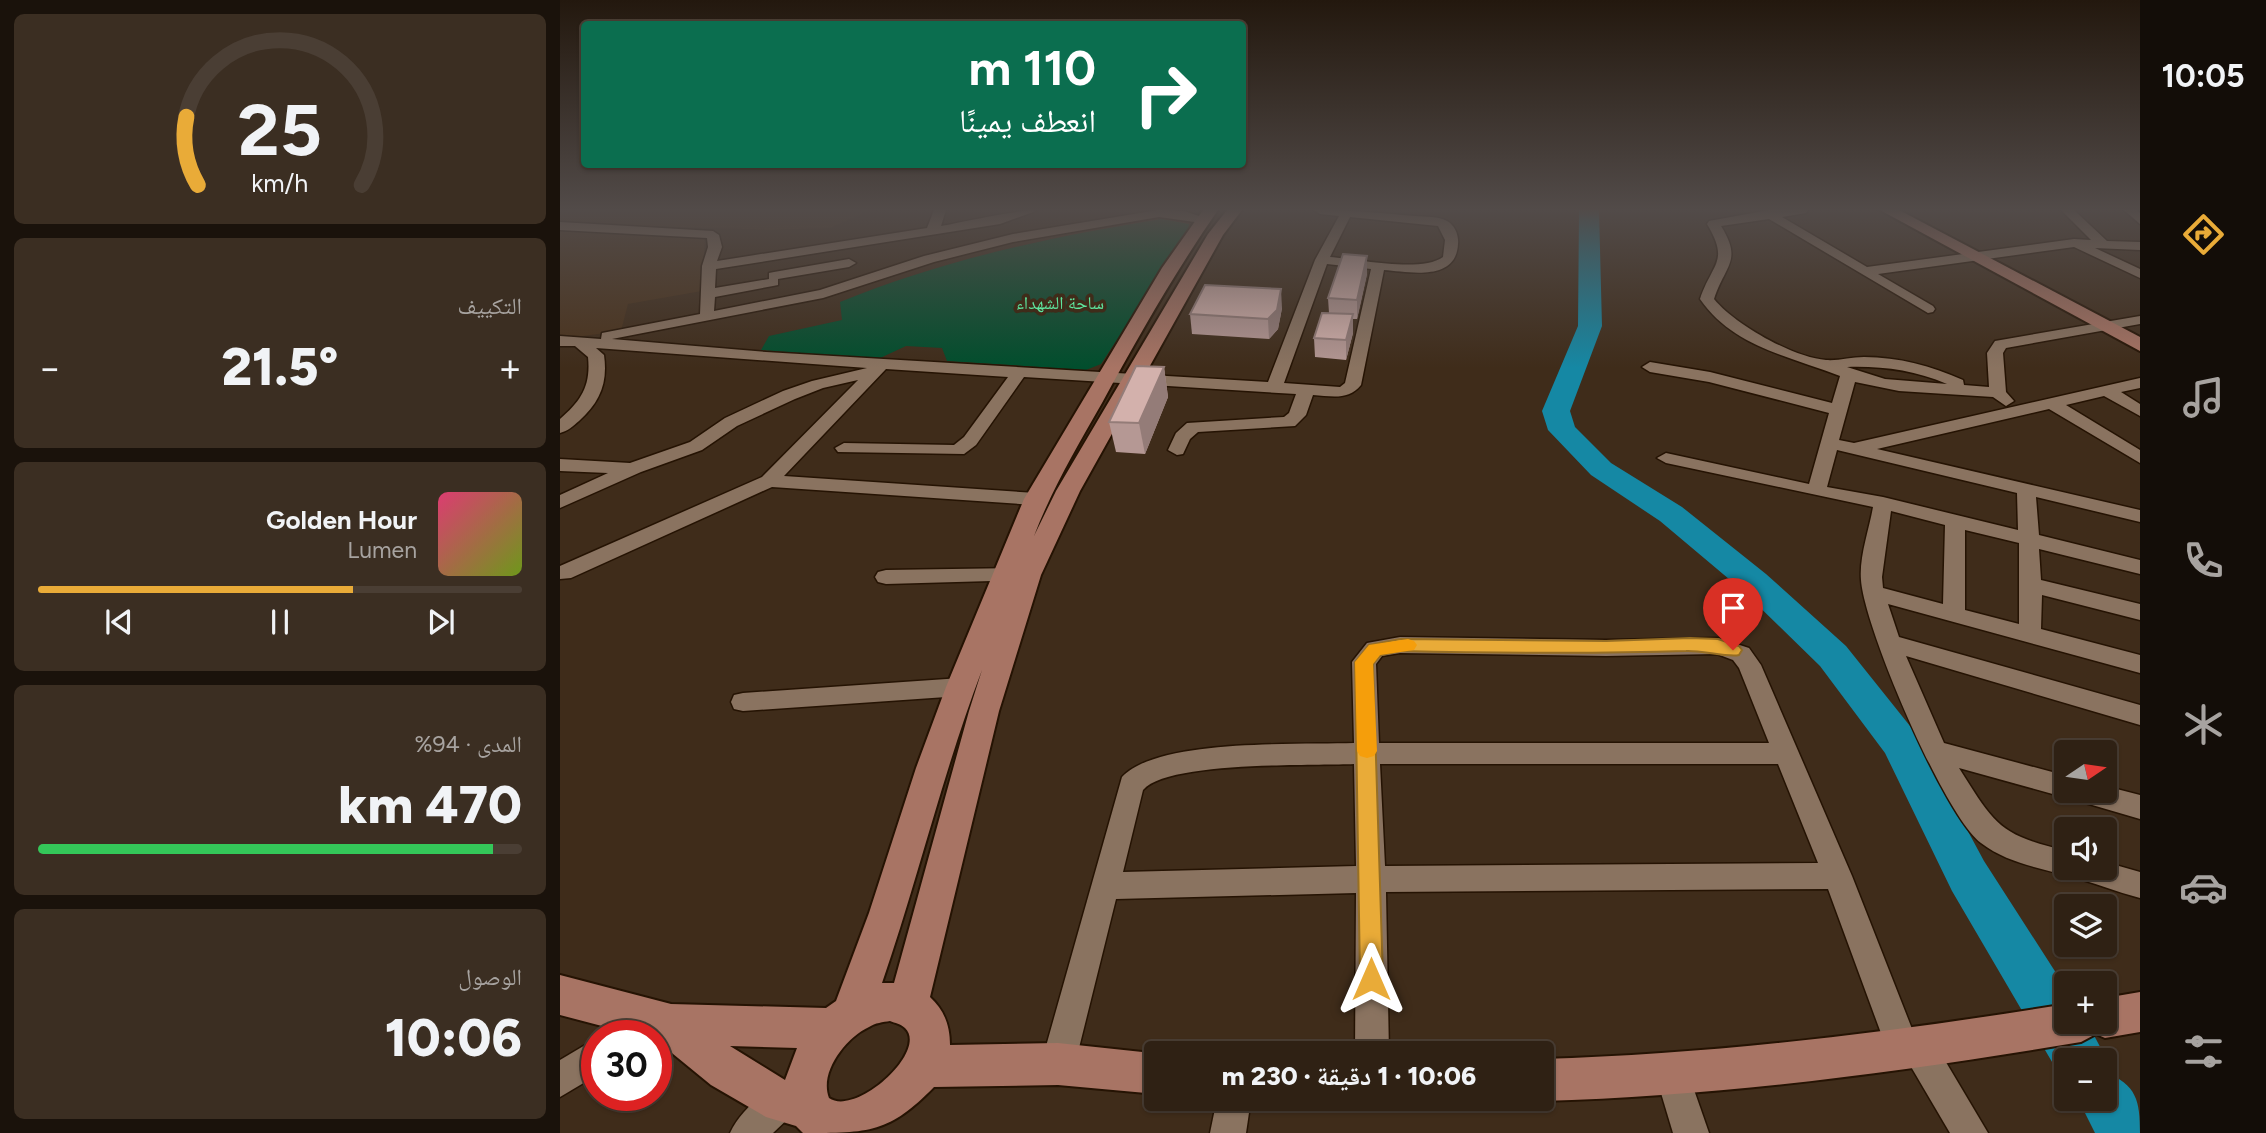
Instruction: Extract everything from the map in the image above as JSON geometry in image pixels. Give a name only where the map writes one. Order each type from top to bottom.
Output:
[{"type":"main road","points":[[810,1116],[805,1087],[808,1067],[818,1047],[841,1021],[888,913],[932,768],[961,687],[1016,575],[1068,491],[1120,377],[1181,263]]},
{"type":"main road","points":[[1146,331],[1195,263]]},
{"type":"main road","points":[[1987,263],[2140,345]]},
{"type":"main road","points":[[908,1004],[1036,499],[1120,377]]},
{"type":"main road","points":[[560,995],[631,1020]]},
{"type":"main road","points":[[672,1025],[841,1021],[871,1005],[890,1001],[908,1004],[921,1013],[929,1027],[932,1046],[927,1066],[916,1087],[886,1123],[835,1127],[810,1116],[672,1040]]},
{"type":"main road","points":[[2117,1016],[2140,1012]]},
{"type":"main road","points":[[1554,1080],[1672,1073],[1920,1049],[2054,1027]]},
{"type":"main road","points":[[927,1066],[1058,1064],[1144,1072]]},
{"type":"street","points":[[707,315],[710,263]]},
{"type":"street","points":[[709,266],[729,263]]},
{"type":"street","points":[[774,263],[777,303]]},
{"type":"street","points":[[707,294],[849,263],[853,283]]},
{"type":"street","points":[[580,343],[707,315],[823,294],[917,263]]},
{"type":"street","points":[[1275,386],[1305,324],[1321,263]]},
{"type":"street","points":[[1349,263],[1438,267],[1444,263]]},
{"type":"street","points":[[1723,263],[1707,299],[1729,321],[1775,349],[1886,385],[1998,393],[2019,410]]},
{"type":"street","points":[[1853,263],[1928,309]]},
{"type":"street","points":[[1867,271],[1925,263]]},
{"type":"street","points":[[2116,263],[2140,274]]},
{"type":"street","points":[[560,341],[644,345],[878,367],[1120,377],[1275,386],[1338,393],[1350,389],[1353,385],[1359,327],[1378,266]]},
{"type":"street","points":[[1998,393],[1995,353],[2000,344],[2140,320]]},
{"type":"street","points":[[644,345],[651,327]]},
{"type":"street","points":[[560,428],[589,403],[597,385],[599,370],[596,355],[580,343]]},
{"type":"street","points":[[1822,364],[1866,360],[1891,362],[1946,378],[1971,389]]},
{"type":"street","points":[[560,502],[634,468],[696,446],[731,422],[789,395],[878,367]]},
{"type":"street","points":[[564,573],[769,481],[878,367]]},
{"type":"street","points":[[1650,367],[1710,377],[1839,410]]},
{"type":"street","points":[[844,448],[958,450],[970,441],[1020,372]]},
{"type":"street","points":[[1816,491],[1849,374]]},
{"type":"street","points":[[1851,449],[2140,383]]},
{"type":"street","points":[[1177,450],[1182,436],[1193,427],[1289,422],[1297,415],[1306,390]]},
{"type":"street","points":[[2107,391],[2140,411]]},
{"type":"street","points":[[2050,402],[2140,458]]},
{"type":"street","points":[[1830,443],[2138,514]]},
{"type":"street","points":[[1666,458],[1882,503],[2140,567]]},
{"type":"street","points":[[560,465],[634,468]]},
{"type":"street","points":[[769,481],[1036,499]]},
{"type":"street","points":[[2026,489],[2031,585],[2030,633]]},
{"type":"street","points":[[1882,503],[1871,577],[1873,593],[1889,643],[1935,751],[1980,826],[2014,849],[2054,860]]},
{"type":"street","points":[[1954,613],[1955,521]]},
{"type":"street","points":[[886,577],[1016,575]]},
{"type":"street","points":[[2031,585],[2140,612]]},
{"type":"street","points":[[1873,593],[2140,664]]},
{"type":"street","points":[[1889,643],[2140,715]]},
{"type":"street","points":[[1372,1041],[1371,879],[1364,662],[1375,649],[1401,645],[1606,648],[1690,644],[1718,646],[1741,654],[1749,665],[1838,876],[1920,1049],[1970,1133]]},
{"type":"street","points":[[743,702],[961,687]]},
{"type":"street","points":[[1935,751],[2054,783]]},
{"type":"street","points":[[1058,1064],[1131,785],[1146,772],[1172,763],[1195,760],[1367,752],[1787,754]]},
{"type":"street","points":[[2118,801],[2140,807]]},
{"type":"street","points":[[1106,886],[1371,879],[1838,876]]},
{"type":"street","points":[[2117,878],[2140,885]]},
{"type":"street","points":[[560,1080],[581,1066]]},
{"type":"street","points":[[1672,1073],[1691,1133]]},
{"type":"street","points":[[1228,1133],[1232,1111]]},
{"type":"street","points":[[748,1133],[810,1116]]},
{"type":"shaded area","points":[[560,263],[704,263],[702,291],[628,304],[621,331],[560,339]]},
{"type":"green space","name":"ساحة الشهداء","points":[[956,263],[1168,263],[1101,364],[1086,370],[947,361],[942,348],[906,346],[878,359],[761,350],[769,336],[842,320],[840,302],[919,273]]},
{"type":"building","points":[[1340,263],[1365,263],[1357,300],[1328,298]]},
{"type":"building","points":[[1205,285],[1281,289],[1277,310],[1268,319],[1190,314]]},
{"type":"building","points":[[1322,313],[1353,314],[1346,340],[1314,338]]},
{"type":"building","points":[[1136,366],[1164,367],[1139,423],[1109,422]]},
{"type":"waterway","points":[[1589,263],[1590,326],[1556,411],[1562,430],[1601,469],[1671,514],[1754,582],[1833,656],[1900,743],[1968,876],[2074,1048]]},
{"type":"waterway","points":[[2112,1111],[2126,1133]]},
{"type":"slow traffic","points":[[1367,751],[1364,662],[1375,649],[1408,645]]},
{"type":"route","points":[[1371,979],[1371,879],[1364,662],[1375,649],[1401,645],[1606,648],[1690,644],[1733,650]]}]
